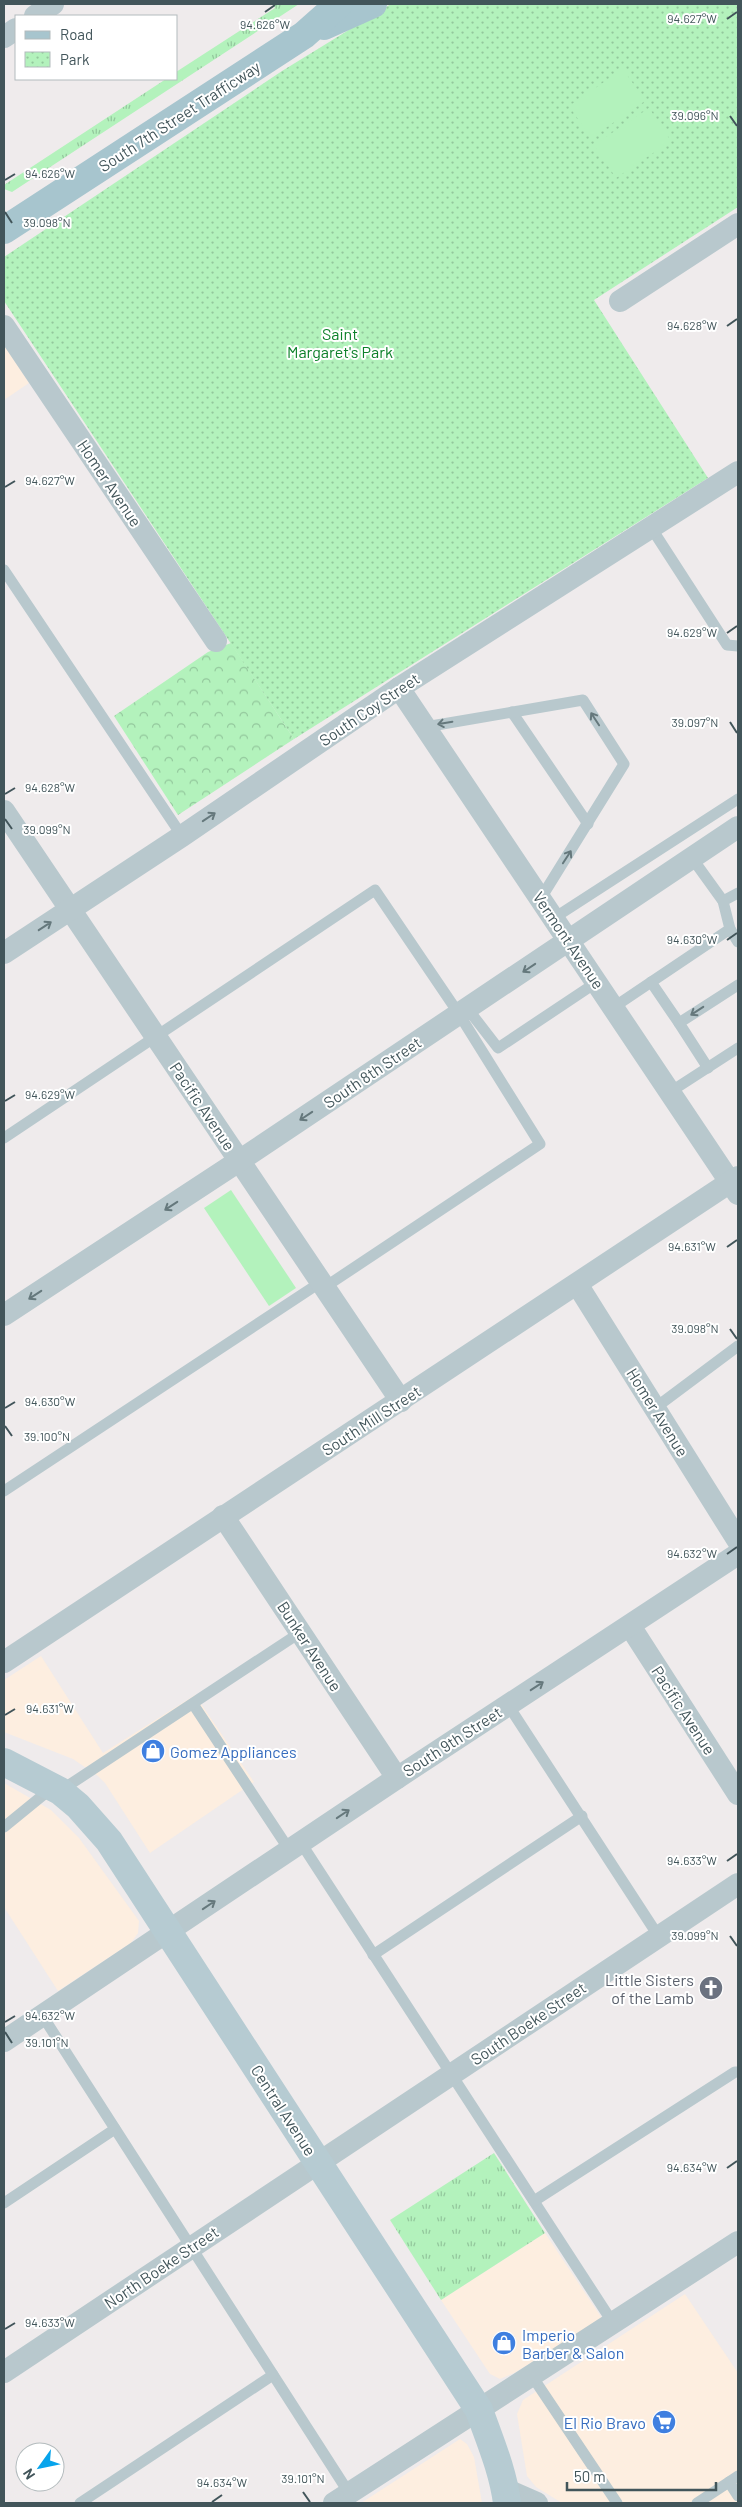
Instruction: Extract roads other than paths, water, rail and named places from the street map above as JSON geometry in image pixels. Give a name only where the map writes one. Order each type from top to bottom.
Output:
[{"type":"main road","name":"South 7th Street Trafficway","points":[[4,230],[304,35],[340,4]]},
{"type":"main road","name":"South 7th Street Trafficway","points":[[304,35],[373,4]]},
{"type":"main road","name":"Central Avenue","points":[[4,1762],[57,1788],[78,1806],[109,1841],[479,2410],[494,2452],[506,2496]]},
{"type":"street","points":[[36,15],[53,4]]},
{"type":"street","points":[[4,37],[15,30]]},
{"type":"street","points":[[620,301],[738,224]]},
{"type":"street","name":"Homer Avenue","points":[[4,326],[216,641]]},
{"type":"street","name":"South Coy Street","points":[[4,953],[182,836],[399,688],[652,529],[738,472]]},
{"type":"street","name":"Vermont Avenue","points":[[399,688],[670,1092],[736,1185]]},
{"type":"street","name":"Pacific Avenue","points":[[4,811],[401,1401]]},
{"type":"street","name":"South 8th Street","points":[[4,1315],[240,1161],[738,827]]},
{"type":"street","name":"South Mill Street","points":[[4,1662],[577,1284],[736,1185]]},
{"type":"street","name":"Homer Avenue","points":[[577,1284],[738,1541]]},
{"type":"street","name":"Bunker Avenue","points":[[224,1516],[397,1778]]},
{"type":"street","name":"South 9th Street","points":[[4,2041],[397,1778],[738,1554]]},
{"type":"street","name":"Pacific Avenue","points":[[630,1626],[738,1794]]},
{"type":"street","name":"South Boeke Street","points":[[318,2162],[738,1884]]},
{"type":"street","name":"North Boeke Street","points":[[4,2372],[318,2162]]},
{"type":"street","points":[[342,2498],[738,2242]]},
{"type":"street","points":[[506,2496],[537,2503]]},
{"type":"lane","points":[[652,529],[727,645],[738,646]]},
{"type":"lane","points":[[4,570],[182,836]]},
{"type":"lane","points":[[425,727],[583,700],[624,764],[541,898]]},
{"type":"lane","points":[[512,712],[588,824]]},
{"type":"lane","points":[[554,918],[738,799]]},
{"type":"lane","points":[[692,858],[724,901],[730,929],[738,942]]},
{"type":"lane","points":[[4,1138],[375,890],[463,1011],[540,1144],[4,1491]]},
{"type":"lane","points":[[724,901],[738,893]]},
{"type":"lane","points":[[614,1007],[730,929]]},
{"type":"lane","points":[[463,1011],[498,1048],[597,982]]},
{"type":"lane","points":[[651,982],[708,1068]]},
{"type":"lane","points":[[679,1023],[738,985]]},
{"type":"lane","points":[[670,1092],[738,1048]]},
{"type":"lane","points":[[655,1408],[738,1346]]},
{"type":"lane","points":[[4,1827],[57,1788],[193,1704],[301,1632]]},
{"type":"lane","points":[[193,1704],[373,1955],[613,2323]]},
{"type":"lane","points":[[508,1705],[659,1937]]},
{"type":"lane","points":[[373,1955],[582,1816]]},
{"type":"lane","points":[[42,2015],[273,2375],[342,2498]]},
{"type":"lane","points":[[534,2201],[735,2072],[738,2072]]},
{"type":"lane","points":[[4,2203],[115,2129]]},
{"type":"lane","points":[[80,2503],[273,2375]]},
{"type":"lane","points":[[532,2376],[617,2503]]},
{"type":"lane","points":[[697,2503],[734,2479],[738,2496]]},
{"type":"place","name":"Gomez Appliances","points":[[153,1751]]},
{"type":"place","name":"Little Sisters of the Lamb","points":[[711,1988]]},
{"type":"place","name":"Imperio Barber & Salon","points":[[504,2343]]},
{"type":"place","name":"El Rio Bravo","points":[[664,2422]]},
{"type":"park label","name":"Saint Margaret's Park","points":[[340,342]]}]
